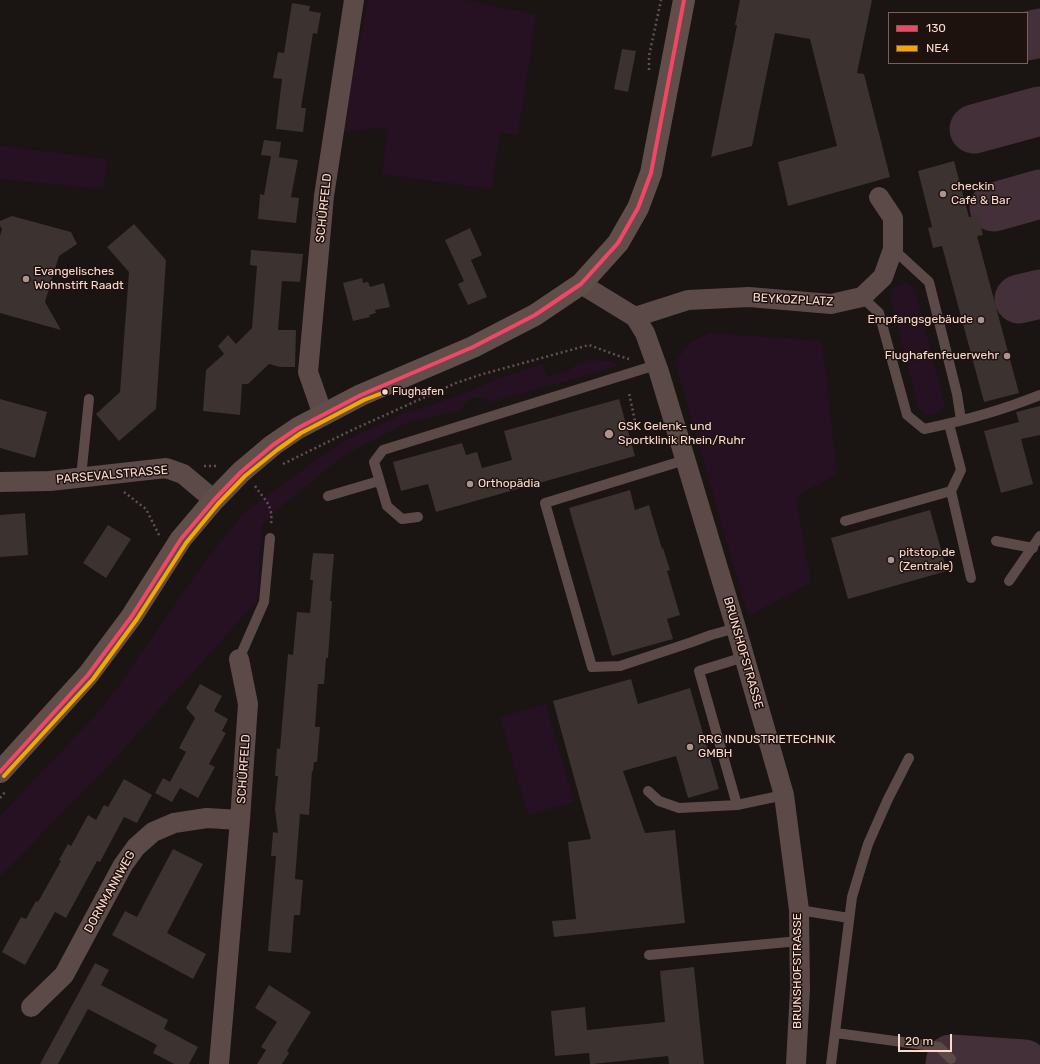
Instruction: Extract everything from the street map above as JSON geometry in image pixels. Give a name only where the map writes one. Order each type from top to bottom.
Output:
[{"type":"main road","points":[[0,772],[88,675],[132,616],[181,539],[214,500],[241,472],[273,445],[298,428],[361,395],[473,347],[535,315],[581,284],[618,244],[638,208],[651,173],[684,0]]},
{"type":"street","name":"SCHÜRFELD","points":[[323,416],[308,372],[324,196],[354,0]]},
{"type":"street","points":[[862,297],[883,277],[894,249],[893,218],[879,197]]},
{"type":"street","name":"BRUNSHOFSTRASSE","points":[[581,284],[635,317],[645,333],[736,628],[784,795],[799,910],[800,989],[796,1064]]},
{"type":"street","name":"BEYKOZPLATZ","points":[[635,317],[688,300],[749,297],[831,304],[862,297]]},
{"type":"street","name":"PARSEVALSTRASSE","points":[[0,482],[50,481],[166,468],[176,470],[191,480],[214,500]]},
{"type":"street","name":"SCHÜRFELD","points":[[219,1064],[240,820],[248,704],[239,659]]},
{"type":"street","name":"DORNMANNWEG","points":[[31,1007],[64,975],[123,865],[136,847],[153,832],[174,823],[207,818],[240,820]]},
{"type":"lane","points":[[894,249],[929,282],[957,394],[961,420]]},
{"type":"lane","points":[[862,297],[879,314],[907,415],[924,429],[948,424],[1022,402],[1040,395]]},
{"type":"lane","points":[[418,517],[402,520],[387,506],[374,462],[383,450],[656,365]]},
{"type":"lane","points":[[81,478],[89,399]]},
{"type":"lane","points":[[948,424],[961,470],[951,491],[971,578]]},
{"type":"lane","points":[[685,460],[545,504],[592,667],[620,666],[736,628]]},
{"type":"lane","points":[[328,496],[379,481]]},
{"type":"lane","points":[[845,520],[951,491]]},
{"type":"lane","points":[[1009,581],[1040,536]]},
{"type":"lane","name":"SCHÜRFELD","points":[[239,659],[264,602],[270,538]]},
{"type":"lane","points":[[996,541],[1033,548]]},
{"type":"lane","points":[[737,806],[699,671],[744,657]]},
{"type":"lane","points":[[831,1064],[852,897],[868,844],[888,799],[909,758]]},
{"type":"lane","points":[[648,791],[659,801],[679,808],[737,806],[784,795]]},
{"type":"lane","points":[[799,910],[849,918]]},
{"type":"lane","points":[[649,955],[799,941]]},
{"type":"lane","points":[[836,1033],[939,1047],[951,1059]]},
{"type":"path","points":[[278,468],[313,449],[456,383],[483,374],[589,345],[619,356],[656,365]]},
{"type":"path","points":[[627,428],[636,426],[629,393]]},
{"type":"path","points":[[392,407],[394,411]]},
{"type":"path","points":[[191,480],[204,466],[222,466]]},
{"type":"path","points":[[104,475],[146,509],[160,537],[164,532]]},
{"type":"path","points":[[260,481],[254,486],[270,506],[272,513],[270,538]]},
{"type":"shaded area","points":[[368,0],[466,0],[536,15],[518,135],[500,132],[492,189],[382,174],[388,127],[341,132]]},
{"type":"shaded area","points":[[0,146],[107,159],[103,189],[0,179]]},
{"type":"shaded area","points":[[907,282],[915,289],[945,405],[938,413],[928,416],[919,410],[890,297],[893,288]]},
{"type":"shaded area","points":[[710,333],[822,341],[837,474],[796,497],[811,583],[748,616],[675,362],[689,343]]},
{"type":"shaded area","points":[[588,360],[610,361],[620,366],[491,402],[483,397],[477,397],[469,400],[459,411],[409,422],[345,455],[277,510],[262,525],[257,601],[112,762],[0,877],[0,816],[105,705],[205,561],[243,514],[285,482],[344,441],[402,414],[449,399],[495,380],[543,364],[547,377],[567,371],[577,364]]},
{"type":"shaded area","points":[[546,704],[574,802],[528,815],[500,717]]},
{"type":"building","points":[[740,0],[872,0],[857,73],[864,74],[890,177],[788,206],[778,162],[837,146],[810,39],[775,33],[752,146],[711,157],[737,25],[735,25]]},
{"type":"building","points":[[292,3],[310,6],[309,11],[321,13],[317,34],[313,33],[301,108],[306,108],[303,132],[276,129],[282,79],[273,78],[278,52],[284,53]]},
{"type":"building","points":[[622,49],[636,51],[628,92],[614,89]]},
{"type":"building","points":[[264,140],[281,142],[279,157],[261,155]]},
{"type":"building","points":[[271,156],[298,160],[291,197],[299,198],[296,223],[258,219],[260,194],[264,195]]},
{"type":"building","name":"Empfangsgebäude","points":[[954,161],[969,217],[978,215],[983,235],[977,236],[1019,393],[984,402],[942,246],[933,248],[928,228],[932,227],[918,171]]},
{"type":"building","name":"Evangelisches Wohnstift Raadt","points":[[12,216],[71,232],[77,244],[59,256],[45,302],[61,330],[0,313],[0,236],[2,229],[0,226],[0,221]]},
{"type":"building","points":[[134,224],[166,260],[156,409],[119,441],[96,414],[120,392],[129,272],[107,247]]},
{"type":"building","points":[[470,228],[482,255],[471,260],[487,297],[468,305],[458,284],[464,281],[445,240]]},
{"type":"building","points":[[251,250],[303,254],[300,282],[282,281],[278,330],[296,330],[295,367],[280,367],[269,364],[248,384],[242,384],[240,415],[203,411],[206,370],[224,354],[218,346],[228,335],[236,344],[252,328],[257,266],[250,265]]},
{"type":"building","points":[[362,278],[363,283],[368,282],[370,287],[384,283],[390,307],[375,310],[376,313],[369,315],[370,317],[353,321],[343,283]]},
{"type":"building","points":[[0,399],[47,412],[35,458],[0,448]]},
{"type":"building","points":[[619,399],[635,456],[436,512],[428,484],[401,491],[393,462],[462,443],[466,455],[477,452],[482,468],[512,460],[504,431]]},
{"type":"building","points":[[1040,406],[1040,435],[1021,439],[1033,484],[1001,493],[984,431],[1019,422],[1016,412]]},
{"type":"building","points":[[630,490],[635,510],[649,505],[670,570],[667,571],[680,615],[667,619],[673,639],[612,656],[569,508]]},
{"type":"building","name":"pitstop.de (Zentrale)","points":[[930,510],[947,571],[848,599],[831,538]]},
{"type":"building","points":[[25,513],[28,555],[0,557],[0,515]]},
{"type":"building","points":[[108,525],[131,539],[106,578],[83,563]]},
{"type":"building","points":[[313,553],[334,554],[330,601],[332,601],[328,658],[326,658],[324,684],[318,684],[315,727],[320,727],[317,762],[314,762],[312,771],[309,815],[300,814],[295,879],[303,880],[300,915],[294,915],[291,953],[268,951],[276,856],[271,856],[273,832],[278,833],[275,809],[278,776],[275,776],[277,748],[280,749],[288,654],[293,655],[297,612],[310,613],[313,580],[310,580]]},
{"type":"building","points":[[631,679],[638,704],[690,688],[719,789],[688,798],[676,756],[623,771],[645,833],[675,830],[685,923],[554,937],[552,921],[576,919],[568,842],[591,839],[553,701]]},
{"type":"building","points":[[200,684],[222,696],[214,711],[228,719],[222,731],[226,733],[209,764],[215,767],[198,798],[180,788],[172,802],[155,793],[163,778],[170,782],[186,752],[179,748],[195,718],[186,708]]},
{"type":"building","points":[[124,779],[152,795],[137,823],[124,817],[100,862],[97,861],[66,918],[55,912],[25,965],[2,952],[21,917],[26,919],[36,901],[38,902],[61,861],[59,860],[68,844],[71,846],[88,815],[96,820],[104,805],[108,807]]},
{"type":"building","points":[[173,849],[203,864],[167,933],[206,954],[193,979],[112,935],[125,911],[137,917]]},
{"type":"building","points":[[95,963],[109,970],[101,985],[168,1020],[164,1029],[198,1047],[189,1064],[174,1064],[153,1053],[157,1045],[88,1009],[58,1064],[40,1064]]},
{"type":"building","points":[[694,967],[704,1064],[669,1064],[668,1056],[590,1064],[589,1053],[555,1056],[551,1011],[585,1007],[587,1030],[665,1022],[660,971]]},
{"type":"building","points":[[269,985],[311,1012],[287,1051],[289,1053],[282,1064],[257,1064],[266,1050],[261,1047],[277,1022],[255,1008]]},
{"type":"taxiway","points":[[1028,36],[1040,33]]},
{"type":"taxiway","points":[[974,129],[1040,111]]},
{"type":"taxiway","points":[[994,207],[1040,194]]},
{"type":"taxiway","points":[[1019,299],[1040,294]]},
{"type":"taxiway","points":[[950,1064],[951,1059],[1024,1064]]},
{"type":"transit line","name":"130","points":[[0,772],[88,675],[132,616],[181,539],[214,500],[241,472],[273,445],[298,428],[361,395],[473,347],[535,315],[581,284],[618,243],[638,208],[651,173],[684,0]]},
{"type":"transit line","name":"NE4","points":[[4,776],[93,679],[137,619],[186,543],[218,504],[245,476],[301,433],[364,400],[385,392]]},
{"type":"place","name":"checkin Café & Bar","points":[[943,194]]},
{"type":"place","name":"Evangelisches Wohnstift Raadt","points":[[26,279]]},
{"type":"place","name":"Empfangsgebäude","points":[[981,320]]},
{"type":"place","name":"Flughafenfeuerwehr","points":[[1007,356]]},
{"type":"place","name":"Flughafen","points":[[385,392]]},
{"type":"place","name":"GSK Gelenk- und Sportklinik Rhein/Ruhr","points":[[609,434]]},
{"type":"place","name":"Orthopädia","points":[[470,484]]},
{"type":"place","name":"pitstop.de (Zentrale)","points":[[891,560]]},
{"type":"place","name":"RRG INDUSTRIETECHNIK GMBH","points":[[690,747]]}]
